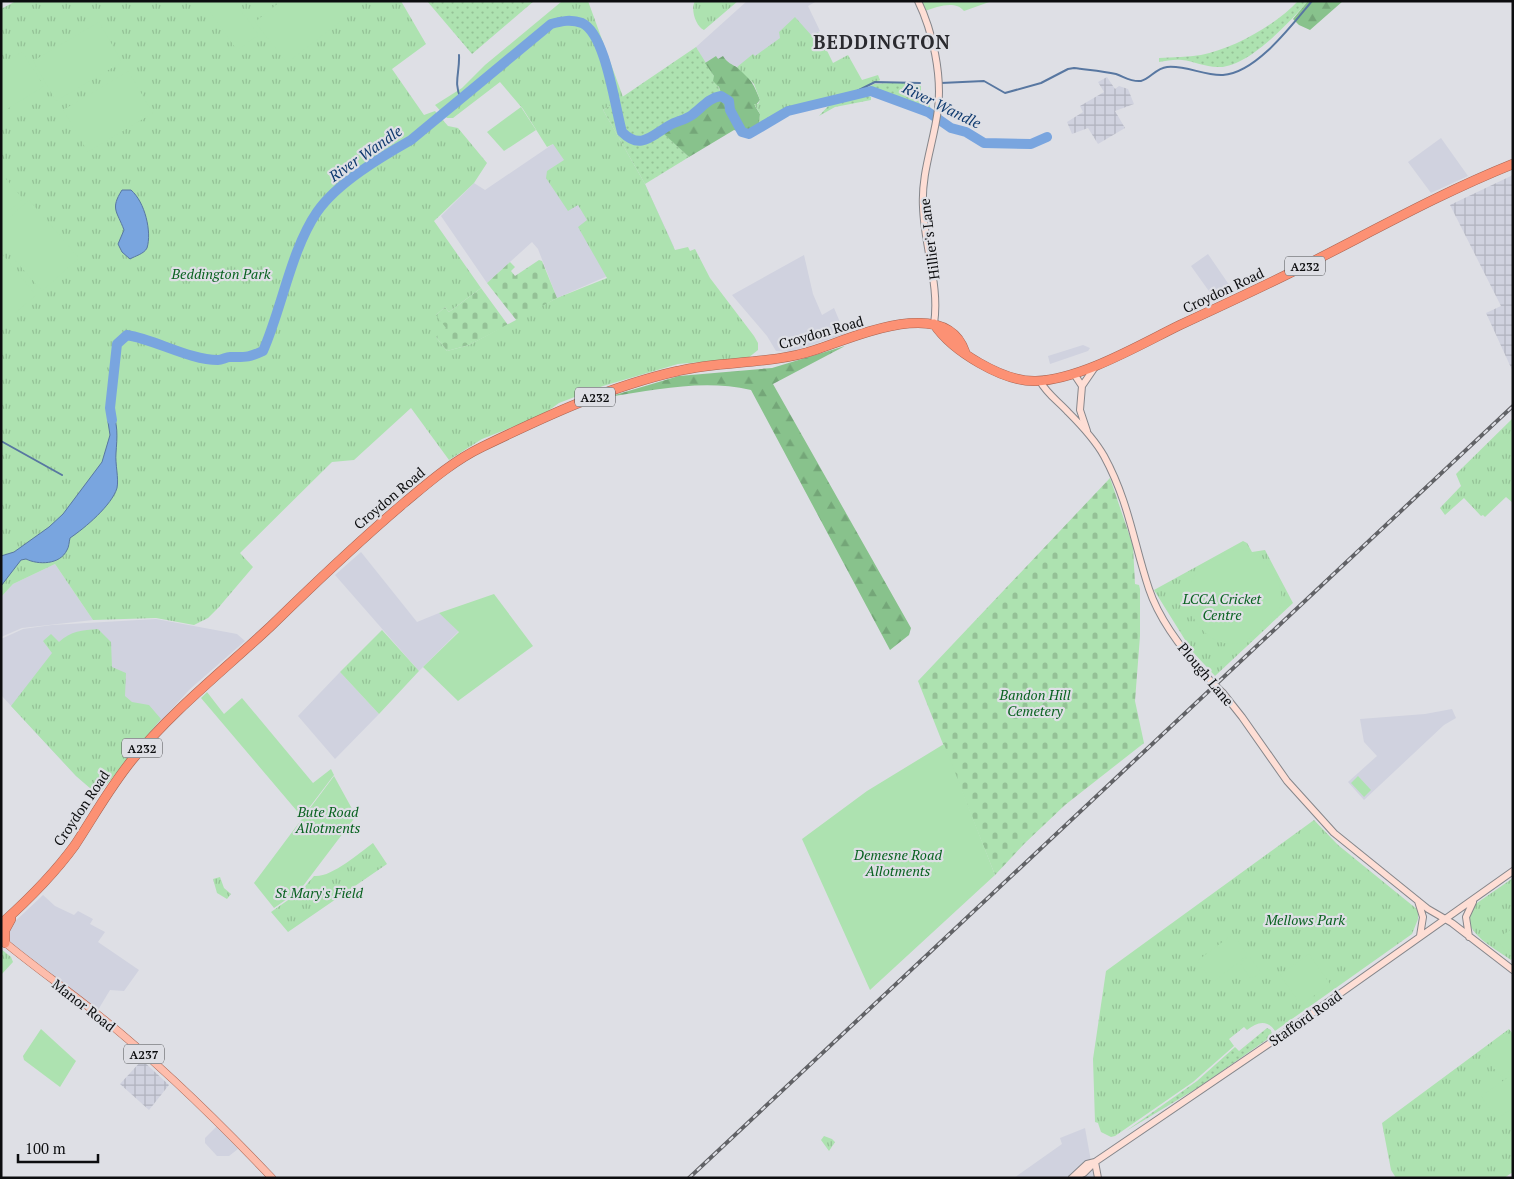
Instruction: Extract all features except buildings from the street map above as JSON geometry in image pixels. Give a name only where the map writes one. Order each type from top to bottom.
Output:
[{"type":"highway","name":"Croydon Road","points":[[1,924],[45,880],[75,845],[109,789],[169,720],[358,542],[430,482],[468,455],[587,400],[679,370],[768,361],[806,353],[882,328],[918,323],[940,324],[955,333],[962,341],[965,352],[981,364],[1008,377],[1040,381],[1074,374],[1282,277],[1431,199],[1513,164]]},
{"type":"highway","points":[[3,941],[5,930],[12,914]]},
{"type":"main road","name":"Hillier's Lane","points":[[918,1],[927,25],[939,89],[938,111],[925,167],[923,205],[926,244],[935,291],[934,324]]},
{"type":"main road","points":[[1089,434],[1080,410],[1082,386],[1097,364]]},
{"type":"main road","points":[[1074,374],[1082,386]]},
{"type":"main road","name":"Plough Lane","points":[[1040,381],[1047,392],[1089,434],[1116,479],[1132,524],[1149,590],[1182,649],[1223,693],[1287,781],[1325,824],[1428,909],[1444,918],[1513,970]]},
{"type":"main road","points":[[1072,417],[1080,410]]},
{"type":"main road","name":"Stafford Road","points":[[1072,1178],[1084,1173],[1095,1162],[1273,1041],[1513,870]]},
{"type":"main road","points":[[1469,938],[1466,926],[1466,913],[1471,903],[1480,894]]},
{"type":"main road","points":[[1418,900],[1423,917],[1420,936]]},
{"type":"main road","name":"Manor Road","points":[[3,941],[126,1038],[216,1118],[272,1178]]},
{"type":"main road","points":[[1095,1162],[1098,1178]]},
{"type":"main road","name":"Stafford Road","points":[[1072,1178],[1087,1164],[1095,1162]]},
{"type":"main road","points":[[1084,1173],[1089,1173],[1094,1178]]},
{"type":"shaded area","points":[[747,1],[817,1],[808,6],[820,31],[748,77],[736,66],[718,59],[716,56],[705,63],[696,47]]},
{"type":"shaded area","points":[[1107,77],[1115,89],[1119,86],[1128,89],[1134,104],[1115,111],[1125,128],[1098,144],[1088,128],[1072,134],[1067,122],[1083,112],[1080,106],[1104,92],[1098,82]]},
{"type":"shaded area","points":[[603,110],[645,184],[674,247],[557,298],[538,249],[532,242],[487,283],[441,216],[474,183],[485,190]]},
{"type":"shaded area","points":[[1441,138],[1468,176],[1431,193],[1408,162]]},
{"type":"shaded area","points":[[1513,175],[1513,372],[1486,313],[1501,306],[1450,205]]},
{"type":"shaded area","points":[[1208,254],[1234,292],[1216,301],[1191,266]]},
{"type":"shaded area","points":[[804,255],[813,294],[822,315],[834,308],[845,334],[790,352],[776,351],[767,336],[732,295]]},
{"type":"shaded area","points":[[1083,345],[1090,348],[1088,351],[1050,364],[1048,356]]},
{"type":"shaded area","points":[[361,552],[417,622],[439,613],[459,631],[419,671],[335,575]]},
{"type":"shaded area","points":[[55,564],[93,620],[22,628],[1,637],[1,597],[13,584]]},
{"type":"shaded area","points":[[156,619],[237,634],[245,641],[190,689],[130,755],[98,795],[76,776],[1,695],[1,639],[23,629],[52,625]]},
{"type":"shaded area","points":[[340,672],[379,714],[335,759],[298,716]]},
{"type":"shaded area","points":[[1452,709],[1456,718],[1444,725],[1364,800],[1348,782],[1377,756],[1364,742],[1360,719],[1425,714]]},
{"type":"shaded area","points":[[43,895],[55,906],[74,915],[78,911],[93,919],[90,924],[105,932],[98,942],[139,970],[124,991],[110,990],[98,1010],[9,941],[8,928]]},
{"type":"shaded area","points":[[142,1060],[169,1085],[149,1110],[120,1084]]},
{"type":"shaded area","points":[[217,1126],[238,1149],[229,1156],[217,1156],[205,1143],[205,1138]]},
{"type":"shaded area","points":[[1085,1128],[1094,1178],[1014,1178],[1062,1144],[1060,1138]]},
{"type":"green space","name":"Beddington Park","points":[[16,1],[401,1],[426,44],[392,69],[424,115],[435,111],[448,126],[458,128],[487,163],[474,183],[434,221],[481,288],[449,312],[445,307],[436,315],[446,328],[436,337],[447,351],[469,345],[557,298],[607,278],[578,227],[587,220],[578,205],[568,211],[546,178],[547,171],[564,160],[553,144],[547,147],[523,109],[500,82],[453,118],[447,118],[435,105],[462,88],[485,65],[561,2],[588,1],[623,97],[603,110],[645,184],[675,250],[688,247],[690,251],[695,249],[710,278],[754,336],[758,343],[758,350],[748,358],[678,364],[603,386],[559,403],[528,421],[482,439],[449,460],[411,408],[354,460],[332,462],[240,553],[253,567],[208,618],[194,625],[156,618],[93,620],[55,564],[13,584],[1,597],[1,9]]},
{"type":"green space","points":[[202,1],[234,1],[259,35],[237,50]]},
{"type":"green space","points":[[281,1],[340,1],[350,14],[287,63],[255,22]]},
{"type":"green space","points":[[427,1],[534,1],[472,54]]},
{"type":"green space","points":[[695,1],[738,1],[704,30],[695,17],[693,8]]},
{"type":"green space","points":[[920,1],[992,1],[964,11],[951,5],[925,11]]},
{"type":"green space","points":[[1298,1],[1308,1],[1280,31],[1256,51],[1231,65],[1215,67],[1179,60],[1159,62],[1159,58],[1201,55],[1240,42],[1278,19]]},
{"type":"green space","points":[[1308,1],[1343,1],[1310,30],[1299,25],[1293,19]]},
{"type":"green space","points":[[795,17],[812,36],[818,32],[833,63],[848,55],[862,80],[878,75],[880,80],[853,93],[788,111],[759,128],[760,114],[754,104],[758,104],[760,100],[754,84],[737,67],[753,54],[755,56],[780,38],[779,32]]},
{"type":"green space","points":[[99,22],[122,62],[56,101],[33,61]]},
{"type":"green space","points":[[696,47],[714,76],[721,93],[692,118],[670,127],[665,134],[689,157],[645,184],[603,110]]},
{"type":"green space","points":[[22,52],[44,86],[1,113],[1,65]]},
{"type":"green space","points":[[716,56],[718,59],[723,56],[728,62],[742,71],[752,82],[760,100],[755,106],[760,114],[759,128],[749,134],[734,130],[689,157],[664,134],[670,128],[692,118],[721,93],[719,87],[713,81],[714,76],[705,63]]},
{"type":"green space","points":[[128,71],[153,113],[88,152],[63,110]]},
{"type":"green space","points":[[902,82],[921,86],[921,92],[930,98],[930,110],[887,94],[864,89],[874,84]]},
{"type":"green space","points":[[866,95],[871,97],[871,100],[835,107],[819,116],[829,105]]},
{"type":"green space","points":[[521,107],[536,130],[504,151],[487,132]]},
{"type":"green space","points":[[1,173],[23,199],[1,217]]},
{"type":"green space","points":[[29,200],[79,258],[42,291],[1,244],[1,225]]},
{"type":"green space","points":[[1,253],[36,295],[6,321],[1,315]]},
{"type":"green space","points":[[539,260],[542,261],[557,298],[517,321],[487,283],[510,262],[515,267],[511,271],[515,276]]},
{"type":"green space","points":[[481,288],[508,325],[469,345],[447,351],[436,337],[436,315],[445,307],[449,312]]},
{"type":"green space","points":[[845,346],[773,384],[911,628],[909,635],[890,650],[751,390],[715,385],[662,389],[608,397],[679,376],[772,368]]},
{"type":"green space","points":[[1513,418],[1513,503],[1506,497],[1485,517],[1481,516],[1464,498],[1445,515],[1440,508],[1461,486],[1456,474]]},
{"type":"green space","name":"Bandon Hill Cemetery","points":[[1110,478],[1133,546],[1135,584],[1139,585],[1140,589],[1140,636],[1135,701],[1144,743],[1065,805],[995,875],[918,681]]},
{"type":"green space","name":"LCCA Cricket Centre","points":[[1243,541],[1247,543],[1252,552],[1265,550],[1293,603],[1215,676],[1192,651],[1154,590]]},
{"type":"green space","name":"LCCA Cricket Centre","points":[[1237,549],[1256,555],[1270,567],[1279,584],[1282,604],[1273,618],[1260,631],[1246,641],[1230,644],[1220,642],[1211,637],[1196,622],[1188,602],[1188,592],[1191,582],[1205,565],[1217,557]]},
{"type":"green space","points":[[494,594],[533,646],[458,701],[423,667],[459,632],[439,613]]},
{"type":"green space","points":[[98,629],[111,642],[112,667],[126,673],[125,696],[132,702],[149,705],[161,719],[98,795],[76,776],[11,706],[52,653],[43,641],[51,634],[59,642],[68,635],[77,632]]},
{"type":"green space","points":[[382,630],[419,671],[379,714],[340,672]]},
{"type":"green space","points":[[207,692],[224,714],[242,698],[313,783],[331,769],[334,775],[302,817],[201,698]]},
{"type":"green space","name":"Demesne Road Allotments","points":[[944,744],[995,875],[870,990],[802,839],[867,791]]},
{"type":"green space","name":"Bute Road Allotments","points":[[334,776],[356,816],[300,890],[274,908],[254,883]]},
{"type":"green space","points":[[1358,776],[1371,790],[1364,797],[1351,783]]},
{"type":"green space","name":"Mellows Park","points":[[1314,820],[1338,845],[1418,910],[1418,919],[1412,934],[1275,1031],[1265,1023],[1254,1025],[1247,1030],[1244,1027],[1229,1039],[1234,1046],[1193,1082],[1115,1136],[1111,1137],[1101,1132],[1098,1123],[1095,1122],[1093,1059],[1106,971]]},
{"type":"green space","name":"St Mary's Field","points":[[373,843],[387,864],[288,932],[271,912],[301,891],[314,876],[321,876],[336,869]]},
{"type":"green space","points":[[220,877],[224,888],[231,894],[227,899],[217,893],[213,879]]},
{"type":"green space","points":[[1513,878],[1513,957],[1511,960],[1479,937],[1469,922],[1469,914],[1474,905]]},
{"type":"green space","points":[[1513,928],[1513,947],[1506,952],[1497,939]]},
{"type":"green space","points":[[1233,934],[1248,955],[1213,982],[1197,961]]},
{"type":"green space","points":[[1,949],[11,957],[13,962],[1,975]]},
{"type":"green space","points":[[1309,954],[1330,984],[1301,1005],[1280,975]]},
{"type":"green space","points":[[1249,956],[1261,972],[1251,979],[1240,963]]},
{"type":"green space","points":[[1267,1028],[1271,1030],[1272,1036],[1199,1087],[1126,1131],[1197,1081],[1235,1047],[1239,1051]]},
{"type":"green space","points":[[41,1029],[76,1061],[60,1087],[24,1060],[23,1056]]},
{"type":"green space","points":[[1509,1029],[1513,1034],[1513,1172],[1504,1178],[1396,1178],[1391,1170],[1382,1123]]},
{"type":"green space","points":[[1506,1032],[1513,1040],[1513,1067],[1501,1077],[1481,1053]]},
{"type":"green space","points":[[1513,1074],[1513,1108],[1497,1119],[1481,1096]]},
{"type":"green space","points":[[824,1136],[835,1142],[829,1151],[821,1140]]},
{"type":"water","points":[[122,190],[131,190],[136,195],[144,209],[149,234],[146,250],[130,259],[122,252],[118,244],[124,230],[117,214],[116,202]]},
{"type":"water","points":[[110,408],[117,430],[117,488],[110,502],[97,516],[70,538],[68,549],[59,559],[42,563],[26,559],[21,560],[1,586],[1,556],[14,552],[49,527],[63,514],[102,462],[110,435],[108,422]]},
{"type":"waterway","name":"River Wandle","points":[[941,83],[984,81],[1005,93],[1041,83],[1068,69],[1074,68],[1116,74],[1137,81],[1144,80],[1160,69],[1167,67],[1223,75],[1248,66],[1260,57],[1284,34],[1312,1]]},
{"type":"waterway","name":"River Wandle","points":[[112,420],[110,408],[117,344],[127,335],[196,357],[218,360],[228,357],[250,356],[263,351],[300,244],[317,212],[326,201],[360,172],[411,140],[551,24],[574,21],[582,23],[590,30],[603,56],[622,132],[635,140],[641,141],[652,137],[670,125],[689,117],[716,97],[721,96],[729,101],[730,110],[742,132],[749,134],[788,111],[871,91],[928,112],[951,128],[966,132],[984,143],[1031,144],[1047,137]]},
{"type":"waterway","points":[[459,55],[457,88],[461,99]]},
{"type":"waterway","name":"River Wandle","points":[[853,93],[875,82],[920,83]]},
{"type":"waterway","points":[[1,441],[62,475]]},
{"type":"railway","points":[[689,1178],[1513,406]]},
{"type":"district","name":"BEDDINGTON","points":[[882,41]]}]
